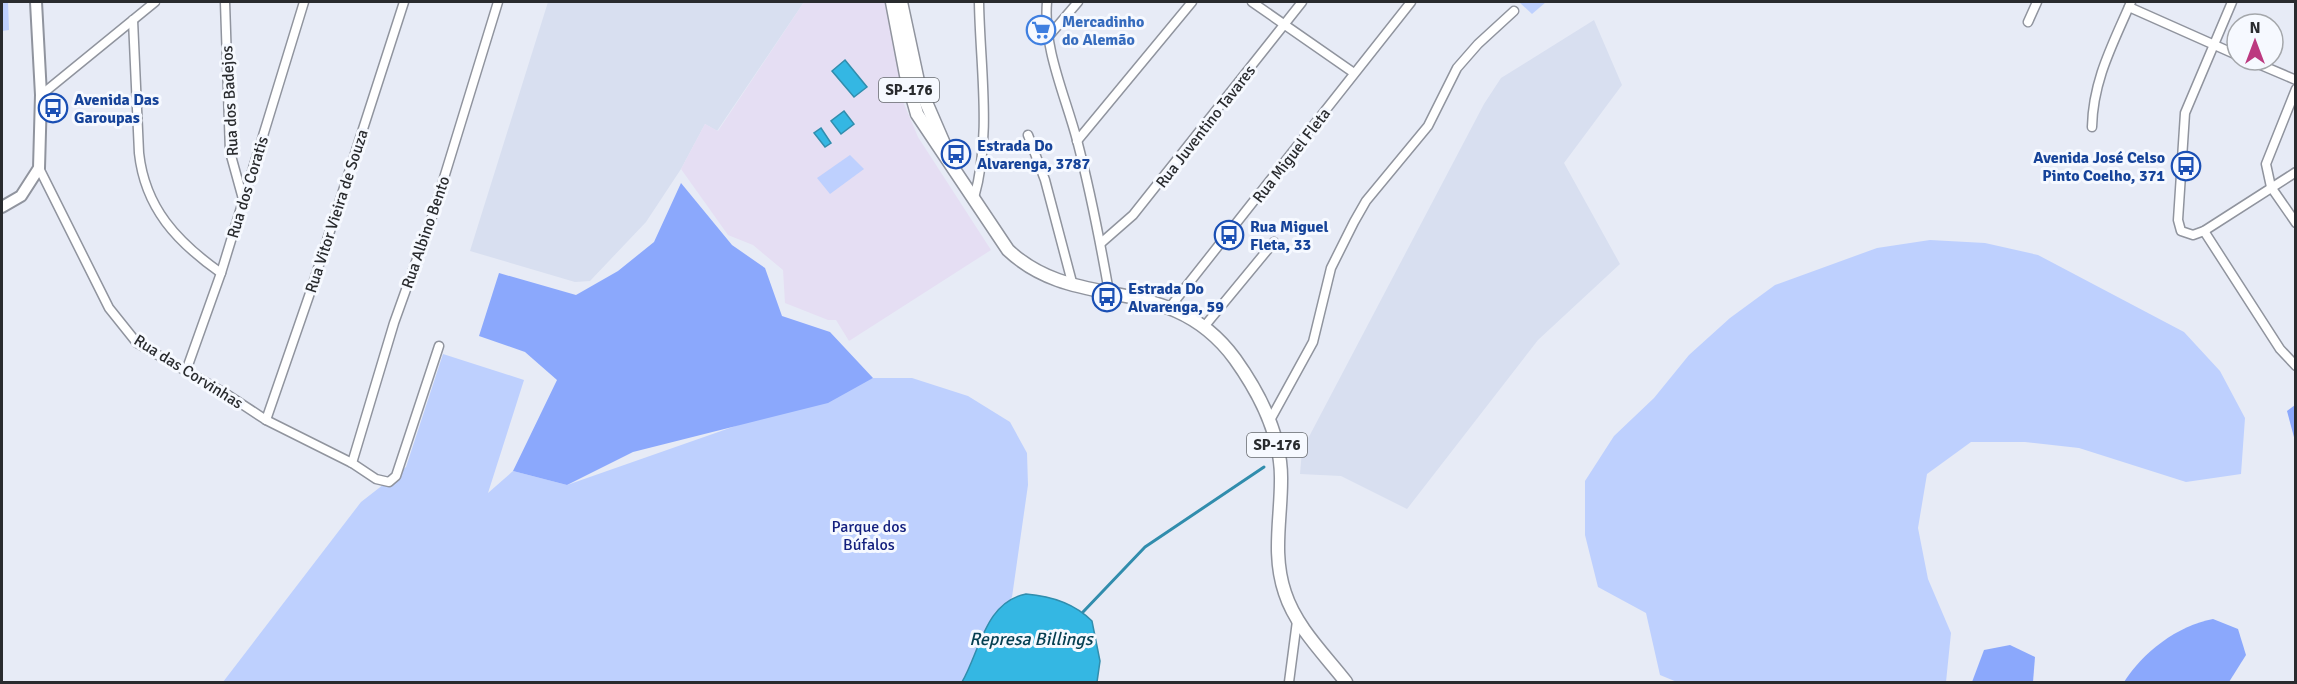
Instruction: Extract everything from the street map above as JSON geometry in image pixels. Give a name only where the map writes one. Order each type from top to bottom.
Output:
[{"type":"main road","name":"SP-176","points":[[892,2],[906,75],[917,114],[935,145],[954,166]]},
{"type":"main road","name":"SP-176","points":[[901,2],[919,86],[954,166],[997,236],[1019,261],[1051,280],[1148,299],[1170,307],[1203,328],[1234,359],[1275,432],[1281,482],[1276,536],[1278,562],[1285,594],[1297,621],[1346,682]]},
{"type":"street","points":[[2,207],[21,196],[39,168],[41,95],[36,2]]},
{"type":"street","points":[[41,95],[155,2]]},
{"type":"street","name":"Rua dos Badejos","points":[[225,2],[230,152],[243,199]]},
{"type":"street","name":"Rua dos Coratis","points":[[186,371],[221,273],[304,2]]},
{"type":"street","name":"Rua Vitor Vieira de Souza","points":[[266,420],[310,293],[404,2]]},
{"type":"street","name":"Rua Albino Bento","points":[[352,463],[394,323],[432,217],[498,2]]},
{"type":"street","points":[[974,198],[980,176],[984,140],[979,2]]},
{"type":"street","points":[[1047,2],[1048,37],[1077,141],[1101,243],[1109,292]]},
{"type":"street","points":[[1048,37],[1078,2]]},
{"type":"street","points":[[1077,141],[1192,2]]},
{"type":"street","points":[[1252,2],[1354,73]]},
{"type":"street","name":"Rua Juventino Tavares","points":[[1101,243],[1124,225],[1140,207],[1302,2]]},
{"type":"street","name":"Rua Miguel Fleta","points":[[1170,307],[1411,2]]},
{"type":"street","points":[[2028,22],[2037,2]]},
{"type":"street","points":[[2232,2],[2212,45],[2186,112],[2178,220],[2181,231],[2186,235],[2204,231],[2295,171]]},
{"type":"street","points":[[2092,127],[2094,91],[2130,4],[2225,50]]},
{"type":"street","points":[[1269,422],[1312,342],[1331,268],[1366,201],[1428,126],[1457,68],[1478,44],[1514,11]]},
{"type":"street","points":[[133,20],[141,175],[150,200],[178,238],[221,273]]},
{"type":"street","points":[[2277,72],[2295,80]]},
{"type":"street","points":[[2295,89],[2267,159],[2267,173],[2271,187],[2295,223]]},
{"type":"street","points":[[1028,135],[1045,180],[1073,286]]},
{"type":"street","name":"Rua das Corvinhas","points":[[39,168],[94,281],[122,327],[137,343],[266,420],[352,463],[381,481],[389,482],[394,479],[439,346]]},
{"type":"street","points":[[2204,231],[2280,349],[2295,366]]},
{"type":"street","points":[[1203,328],[1274,242]]},
{"type":"street","points":[[1289,682],[1297,621]]},
{"type":"shaded area","points":[[548,2],[804,2],[717,131],[705,124],[681,169],[646,222],[590,281],[575,282],[470,251]]},
{"type":"shaded area","points":[[804,2],[887,2],[904,104],[918,137],[991,250],[849,341],[836,320],[828,320],[785,303],[783,270],[753,245],[728,235],[681,169],[705,124],[718,131]]},
{"type":"shaded area","points":[[1594,20],[1622,85],[1564,163],[1620,264],[1538,340],[1407,509],[1341,476],[1300,474],[1302,450],[1484,104],[1501,78]]},
{"type":"shaded area","points":[[681,183],[732,245],[765,268],[782,316],[830,332],[873,378],[828,403],[633,452],[567,485],[513,471],[557,380],[525,352],[479,336],[499,273],[576,295],[618,271],[654,242]]},
{"type":"shaded area","points":[[2295,405],[2295,441],[2287,411]]},
{"type":"shaded area","points":[[2213,619],[2238,629],[2246,655],[2229,682],[2124,682],[2141,660],[2162,642],[2200,622]]},
{"type":"shaded area","points":[[2010,645],[2035,657],[2033,682],[1972,682],[1984,650]]},
{"type":"green space","points":[[2,2],[8,2],[9,30],[2,31]]},
{"type":"green space","points":[[1519,2],[1546,2],[1532,14]]},
{"type":"green space","points":[[850,155],[864,169],[830,194],[817,178]]},
{"type":"green space","points":[[1930,240],[1985,243],[2038,255],[2184,332],[2220,371],[2245,418],[2241,474],[2186,482],[2079,448],[2025,442],[1971,442],[1927,474],[1918,528],[1928,579],[1951,633],[1946,682],[1677,682],[1660,675],[1646,613],[1598,587],[1585,535],[1585,481],[1614,436],[1654,398],[1689,355],[1730,318],[1775,285],[1877,248]]},
{"type":"green space","name":"Parque dos Búfalos","points":[[443,354],[524,380],[488,493],[513,471],[567,485],[873,378],[912,378],[968,396],[1010,422],[1027,453],[1028,485],[1012,597],[990,621],[962,682],[223,682],[361,502],[406,467]]},
{"type":"water","points":[[845,60],[867,87],[854,97],[832,71]]},
{"type":"water","points":[[844,111],[854,124],[841,134],[831,121]]},
{"type":"water","points":[[821,128],[831,143],[825,147],[814,133]]},
{"type":"water","name":"Represa Billings","points":[[1026,594],[1062,602],[1078,609],[1092,621],[1100,661],[1097,682],[962,682],[992,617],[1012,599]]},
{"type":"waterway","points":[[1083,612],[1145,547],[1264,467]]},
{"type":"place","name":"Mercadinho do Alemão","points":[[1041,30]]},
{"type":"place","name":"Avenida Das Garoupas","points":[[53,108]]},
{"type":"place","name":"Estrada Do Alvarenga, 3787","points":[[956,154]]},
{"type":"place","name":"Avenida José Celso Pinto Coelho, 371","points":[[2186,166]]},
{"type":"place","name":"Rua Miguel Fleta, 33","points":[[1229,235]]},
{"type":"place","name":"Estrada Do Alvarenga, 59","points":[[1107,297]]}]
